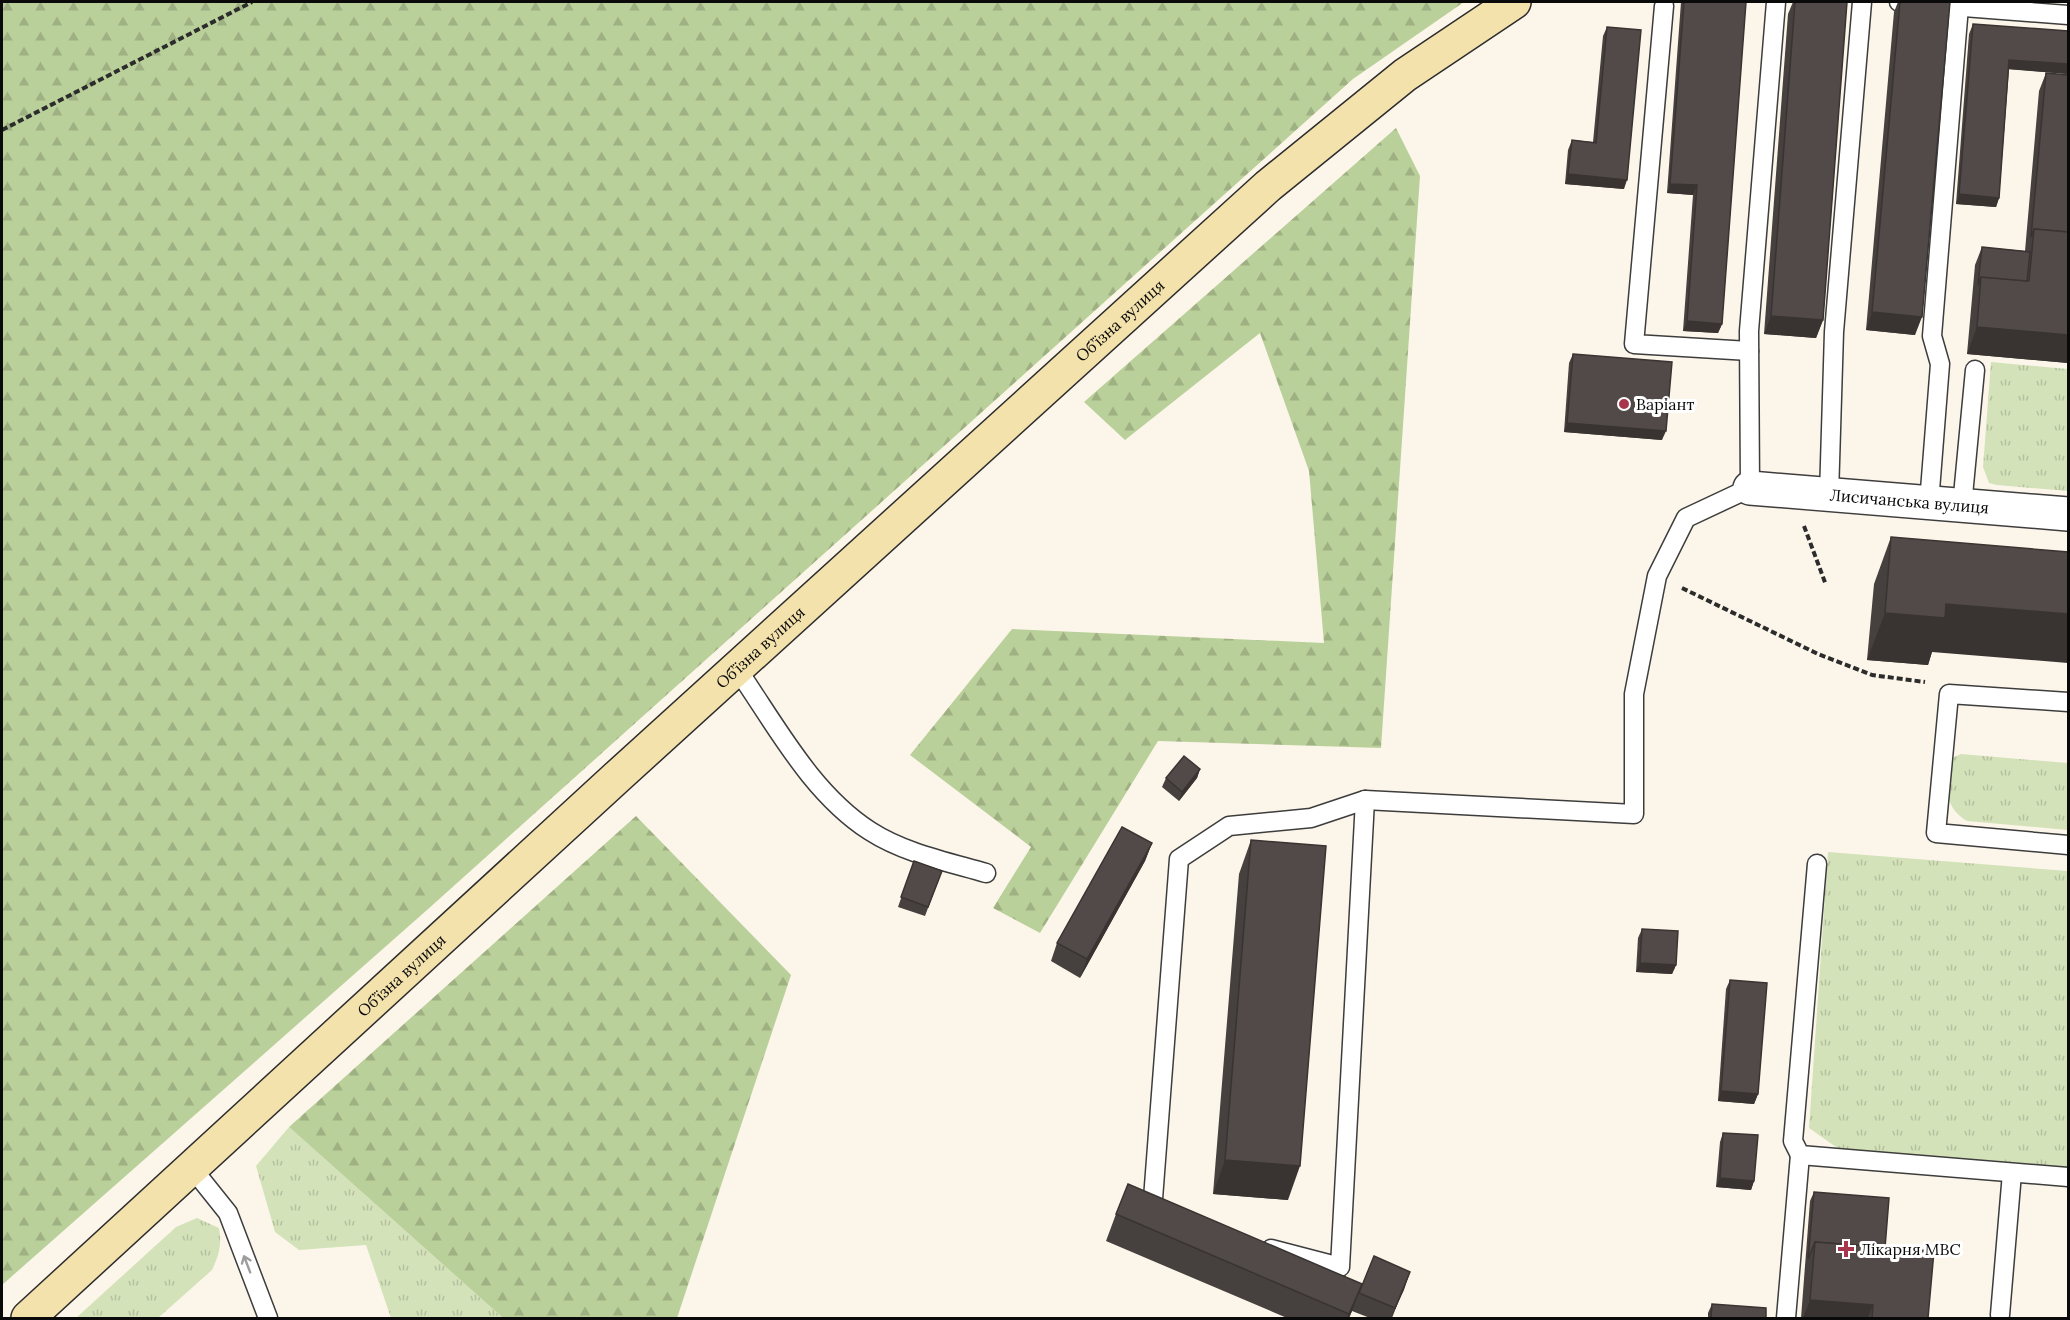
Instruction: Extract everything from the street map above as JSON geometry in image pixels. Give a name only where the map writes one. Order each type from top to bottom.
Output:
[{"type":"main road","name":"Об’їзна вулиця","points":[[28,1318],[1269,186],[1406,75],[1514,2]]},
{"type":"street","name":"Лисичанська вулиця","points":[[1750,488],[2068,514]]},
{"type":"lane","points":[[1174,1219],[1152,1212],[1179,859],[1229,826],[1311,818],[1365,800],[1634,814],[1634,694],[1657,576],[1686,518],[1750,488],[1749,351],[1776,2]]},
{"type":"lane","points":[[1828,495],[1834,332],[1862,2]]},
{"type":"lane","points":[[1899,2],[2068,15]]},
{"type":"lane","points":[[1664,6],[1634,344],[1749,351]]},
{"type":"lane","points":[[1929,503],[1940,364],[1932,336],[1959,6]]},
{"type":"lane","points":[[1962,506],[1974,370]]},
{"type":"lane","points":[[737,669],[823,792],[871,831],[924,855],[986,873]]},
{"type":"lane","points":[[2068,702],[1949,694],[1936,832],[2068,845]]},
{"type":"lane","points":[[1249,1242],[1340,1267],[1365,800]]},
{"type":"lane","points":[[1786,1318],[1800,1155],[1793,1141],[1817,864]]},
{"type":"lane","points":[[1800,1155],[2068,1178]]},
{"type":"lane","points":[[192,1168],[228,1213],[268,1318]]},
{"type":"lane","points":[[2000,1315],[2012,1173]]},
{"type":"path","points":[[2,130],[252,2]]},
{"type":"path","points":[[1789,491],[1826,585]]},
{"type":"path","points":[[1657,576],[1818,654],[1872,675],[1927,682],[1949,694]]},
{"type":"green space","points":[[2,2],[1464,2],[1353,79],[427,910],[2,1285]]},
{"type":"green space","points":[[1396,128],[1420,176],[1381,748],[1158,741],[1040,933],[993,908],[1031,847],[910,755],[1012,629],[1324,643],[1309,471],[1260,333],[1125,440],[1084,402]]},
{"type":"green space","points":[[1991,362],[2068,369],[2068,491],[1989,483],[1983,467]]},
{"type":"green space","points":[[1961,754],[2068,763],[2068,830],[1967,821],[1953,808],[1948,794],[1950,759]]},
{"type":"green space","points":[[636,816],[791,975],[677,1318],[503,1318],[289,1127]]},
{"type":"green space","points":[[1828,852],[2068,871],[2068,1169],[1843,1152],[1809,1128]]},
{"type":"green space","points":[[289,1127],[503,1318],[391,1318],[366,1245],[299,1250],[275,1232],[256,1166]]},
{"type":"green space","points":[[197,1218],[219,1228],[220,1244],[212,1270],[158,1318],[76,1318],[176,1227]]},
{"type":"building","points":[[1684,2],[1746,2],[1722,324],[1687,321],[1697,185],[1670,184]]},
{"type":"building","points":[[1795,2],[1847,2],[1823,320],[1771,316]]},
{"type":"building","points":[[1900,2],[1950,2],[1922,317],[1872,312]]},
{"type":"building","points":[[1973,24],[2068,31],[2068,64],[2009,60],[1999,198],[1959,194]]},
{"type":"building","points":[[1607,27],[1641,30],[1627,180],[1568,174],[1572,140],[1596,143]]},
{"type":"building","points":[[2046,73],[2068,75],[2068,232],[2034,229],[2031,237]]},
{"type":"building","points":[[2034,229],[2068,232],[2068,335],[1977,327],[1981,277],[2029,281]]},
{"type":"building","points":[[1982,247],[2030,252],[2027,281],[1981,277],[1978,285]]},
{"type":"building","points":[[1573,354],[1672,362],[1666,431],[1567,423]]},
{"type":"building","points":[[1891,537],[2068,552],[2068,614],[1946,604],[1945,618],[1885,613]]},
{"type":"building","points":[[1184,756],[1200,769],[1182,792],[1166,778]]},
{"type":"building","points":[[1122,827],[1152,843],[1087,959],[1057,943]]},
{"type":"building","points":[[1251,840],[1326,846],[1300,1166],[1225,1160]]},
{"type":"building","points":[[914,861],[942,871],[928,907],[901,897]]},
{"type":"building","points":[[1642,929],[1678,931],[1676,965],[1640,963]]},
{"type":"building","points":[[1730,980],[1767,983],[1758,1094],[1721,1091]]},
{"type":"building","points":[[1723,1133],[1758,1135],[1754,1181],[1720,1178]]},
{"type":"building","points":[[1128,1184],[1362,1284],[1349,1314],[1116,1214]]},
{"type":"building","points":[[1814,1192],[1889,1198],[1885,1248],[1815,1242],[1808,1259]]},
{"type":"building","points":[[1815,1242],[1934,1251],[1928,1318],[1872,1318],[1873,1305],[1810,1300]]},
{"type":"building","points":[[1374,1256],[1410,1272],[1395,1308],[1359,1293]]},
{"type":"building","points":[[1712,1304],[1766,1308],[1766,1318],[1711,1318]]},
{"type":"place","name":"Варіант","points":[[1624,404]]},
{"type":"place","name":"Лікарня МВС","points":[[1846,1249]]}]
